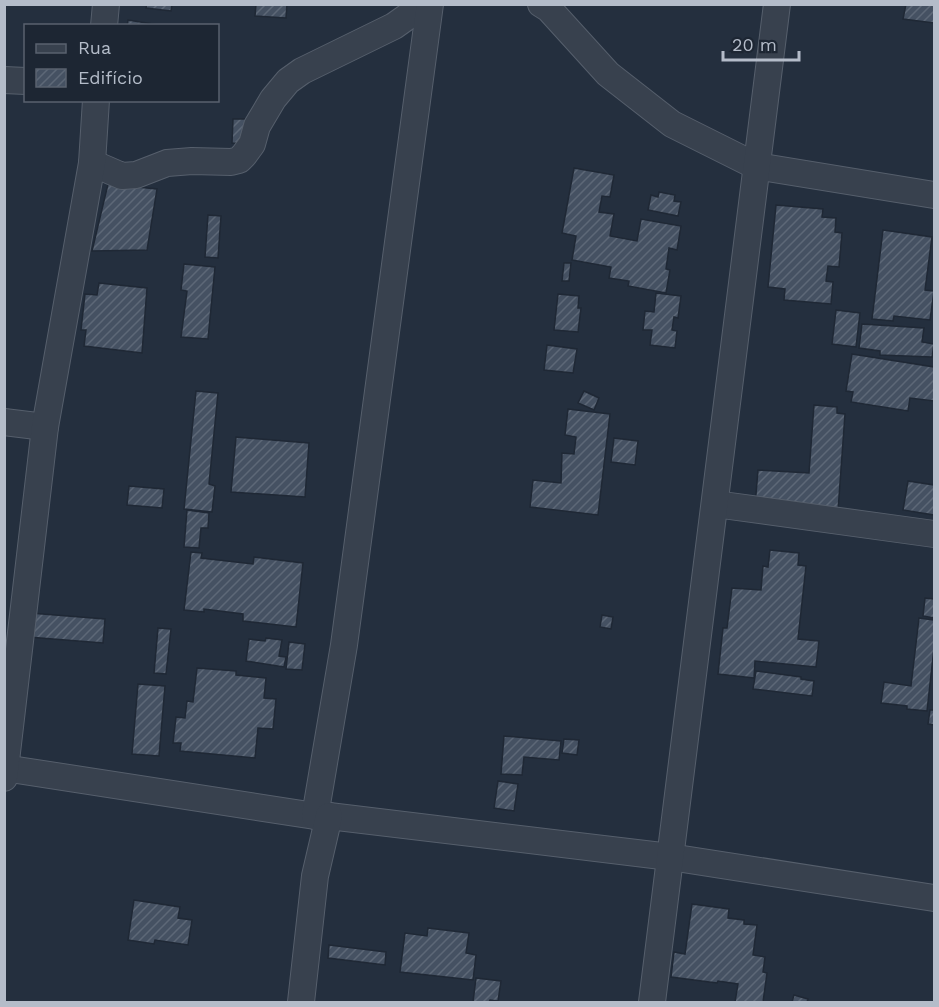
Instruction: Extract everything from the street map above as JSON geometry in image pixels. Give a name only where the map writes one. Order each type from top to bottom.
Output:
[{"type":"street","points":[[104,24],[106,4]]},
{"type":"street","points":[[93,163],[122,176],[136,175],[167,163],[239,160],[252,144],[257,126],[273,99],[288,81],[302,71],[394,26],[424,4]]},
{"type":"street","points":[[301,1002],[344,645],[430,4]]},
{"type":"street","points":[[541,4],[549,9],[608,74],[672,124],[756,166],[934,195]]},
{"type":"street","points":[[651,1002],[777,4]]},
{"type":"street","points":[[4,80],[24,81]]},
{"type":"street","points":[[96,102],[93,163],[45,427],[5,771],[322,816],[670,857],[934,898]]},
{"type":"street","points":[[4,422],[45,427]]},
{"type":"street","points":[[715,504],[934,534]]},
{"type":"building","points":[[147,4],[172,4],[171,11],[146,8]]},
{"type":"building","points":[[256,4],[287,4],[286,18],[255,16]]},
{"type":"building","points":[[906,4],[934,4],[934,23],[903,19]]},
{"type":"building","points":[[128,20],[153,24],[127,24]]},
{"type":"building","points":[[233,119],[252,119],[252,144],[232,143]]},
{"type":"building","points":[[574,168],[614,175],[610,197],[602,196],[599,212],[614,214],[610,236],[637,241],[641,219],[681,226],[677,250],[669,248],[666,269],[670,270],[666,293],[628,286],[629,281],[609,278],[611,267],[572,260],[576,236],[562,233]]},
{"type":"building","points":[[108,184],[157,189],[147,250],[92,251]]},
{"type":"building","points":[[659,192],[675,195],[674,201],[681,202],[678,216],[648,210],[651,195],[658,197]]},
{"type":"building","points":[[776,205],[823,209],[822,217],[836,218],[835,232],[842,233],[839,267],[828,266],[826,281],[833,282],[831,304],[784,300],[785,289],[768,287]]},
{"type":"building","points":[[208,215],[221,216],[218,258],[205,257]]},
{"type":"building","points":[[883,230],[932,237],[925,290],[934,291],[930,320],[894,316],[893,321],[872,319]]},
{"type":"building","points":[[564,263],[571,263],[569,281],[562,281]]},
{"type":"building","points":[[184,264],[215,267],[208,339],[181,337],[187,291],[181,290]]},
{"type":"building","points":[[99,283],[147,288],[142,353],[84,346],[86,330],[81,330],[85,294],[97,295]]},
{"type":"building","points":[[656,293],[681,296],[678,318],[674,317],[672,330],[677,331],[675,348],[650,345],[652,330],[643,330],[645,311],[654,312]]},
{"type":"building","points":[[558,294],[579,296],[578,308],[581,308],[578,332],[554,330]]},
{"type":"building","points":[[836,310],[860,313],[856,347],[832,344]]},
{"type":"building","points":[[862,324],[924,328],[922,342],[934,344],[932,357],[880,355],[880,351],[859,348]]},
{"type":"building","points":[[547,345],[577,349],[573,373],[544,370]]},
{"type":"building","points":[[852,354],[934,367],[934,401],[910,398],[908,411],[851,402],[853,392],[846,391]]},
{"type":"building","points":[[196,391],[218,393],[209,484],[215,486],[212,512],[184,509]]},
{"type":"building","points":[[584,391],[599,398],[594,410],[578,403]]},
{"type":"building","points":[[814,405],[837,407],[837,413],[845,414],[838,511],[755,506],[758,470],[809,473]]},
{"type":"building","points":[[568,409],[610,414],[598,515],[530,507],[533,480],[561,483],[562,453],[574,454],[576,437],[565,435]]},
{"type":"building","points":[[236,437],[309,443],[305,497],[231,492]]},
{"type":"building","points":[[614,438],[638,441],[635,465],[611,462]]},
{"type":"building","points":[[908,481],[934,485],[934,515],[903,510]]},
{"type":"building","points":[[129,486],[164,489],[162,508],[127,505]]},
{"type":"building","points":[[187,510],[209,513],[208,528],[201,528],[199,548],[184,547]]},
{"type":"building","points":[[770,550],[799,553],[798,565],[806,566],[798,639],[819,641],[816,667],[755,661],[754,678],[718,674],[723,628],[727,628],[732,588],[761,590],[763,566],[768,567]]},
{"type":"building","points":[[191,552],[202,553],[201,558],[253,564],[254,557],[303,563],[296,627],[243,621],[243,614],[204,609],[204,612],[184,610]]},
{"type":"building","points":[[925,598],[934,599],[934,618],[923,616]]},
{"type":"building","points":[[30,613],[105,619],[103,643],[28,637]]},
{"type":"building","points":[[602,615],[613,617],[611,629],[600,627]]},
{"type":"building","points":[[919,618],[934,620],[934,648],[927,711],[881,703],[884,682],[911,686]]},
{"type":"building","points":[[158,628],[171,629],[166,674],[154,673]]},
{"type":"building","points":[[266,638],[282,640],[279,656],[286,657],[284,667],[246,661],[249,639],[265,641]]},
{"type":"building","points":[[289,642],[305,644],[302,670],[286,669]]},
{"type":"building","points":[[197,668],[236,671],[236,675],[266,678],[264,698],[276,699],[273,729],[258,728],[255,758],[180,751],[181,743],[173,743],[176,717],[185,718],[187,701],[193,702]]},
{"type":"building","points":[[756,671],[814,681],[812,696],[753,689]]},
{"type":"building","points":[[138,684],[165,686],[159,756],[132,754]]},
{"type":"building","points":[[930,710],[934,710],[934,725],[928,724]]},
{"type":"building","points":[[504,736],[561,741],[559,760],[524,757],[522,775],[501,774]]},
{"type":"building","points":[[564,739],[579,740],[577,755],[562,753]]},
{"type":"building","points":[[498,781],[518,784],[514,811],[494,808]]},
{"type":"building","points":[[134,900],[180,907],[178,918],[192,920],[188,945],[155,940],[154,944],[128,940]]},
{"type":"building","points":[[692,904],[729,909],[728,918],[744,920],[744,924],[757,925],[753,955],[765,957],[763,972],[767,973],[763,1002],[735,1002],[738,984],[671,977],[674,952],[685,954]]},
{"type":"building","points":[[428,928],[469,933],[466,953],[476,955],[473,980],[400,972],[405,933],[427,936]]},
{"type":"building","points":[[329,945],[386,952],[385,965],[328,958]]},
{"type":"building","points":[[476,978],[501,981],[498,1001],[473,1002]]},
{"type":"building","points":[[794,995],[808,999],[807,1002],[792,1002]]}]
